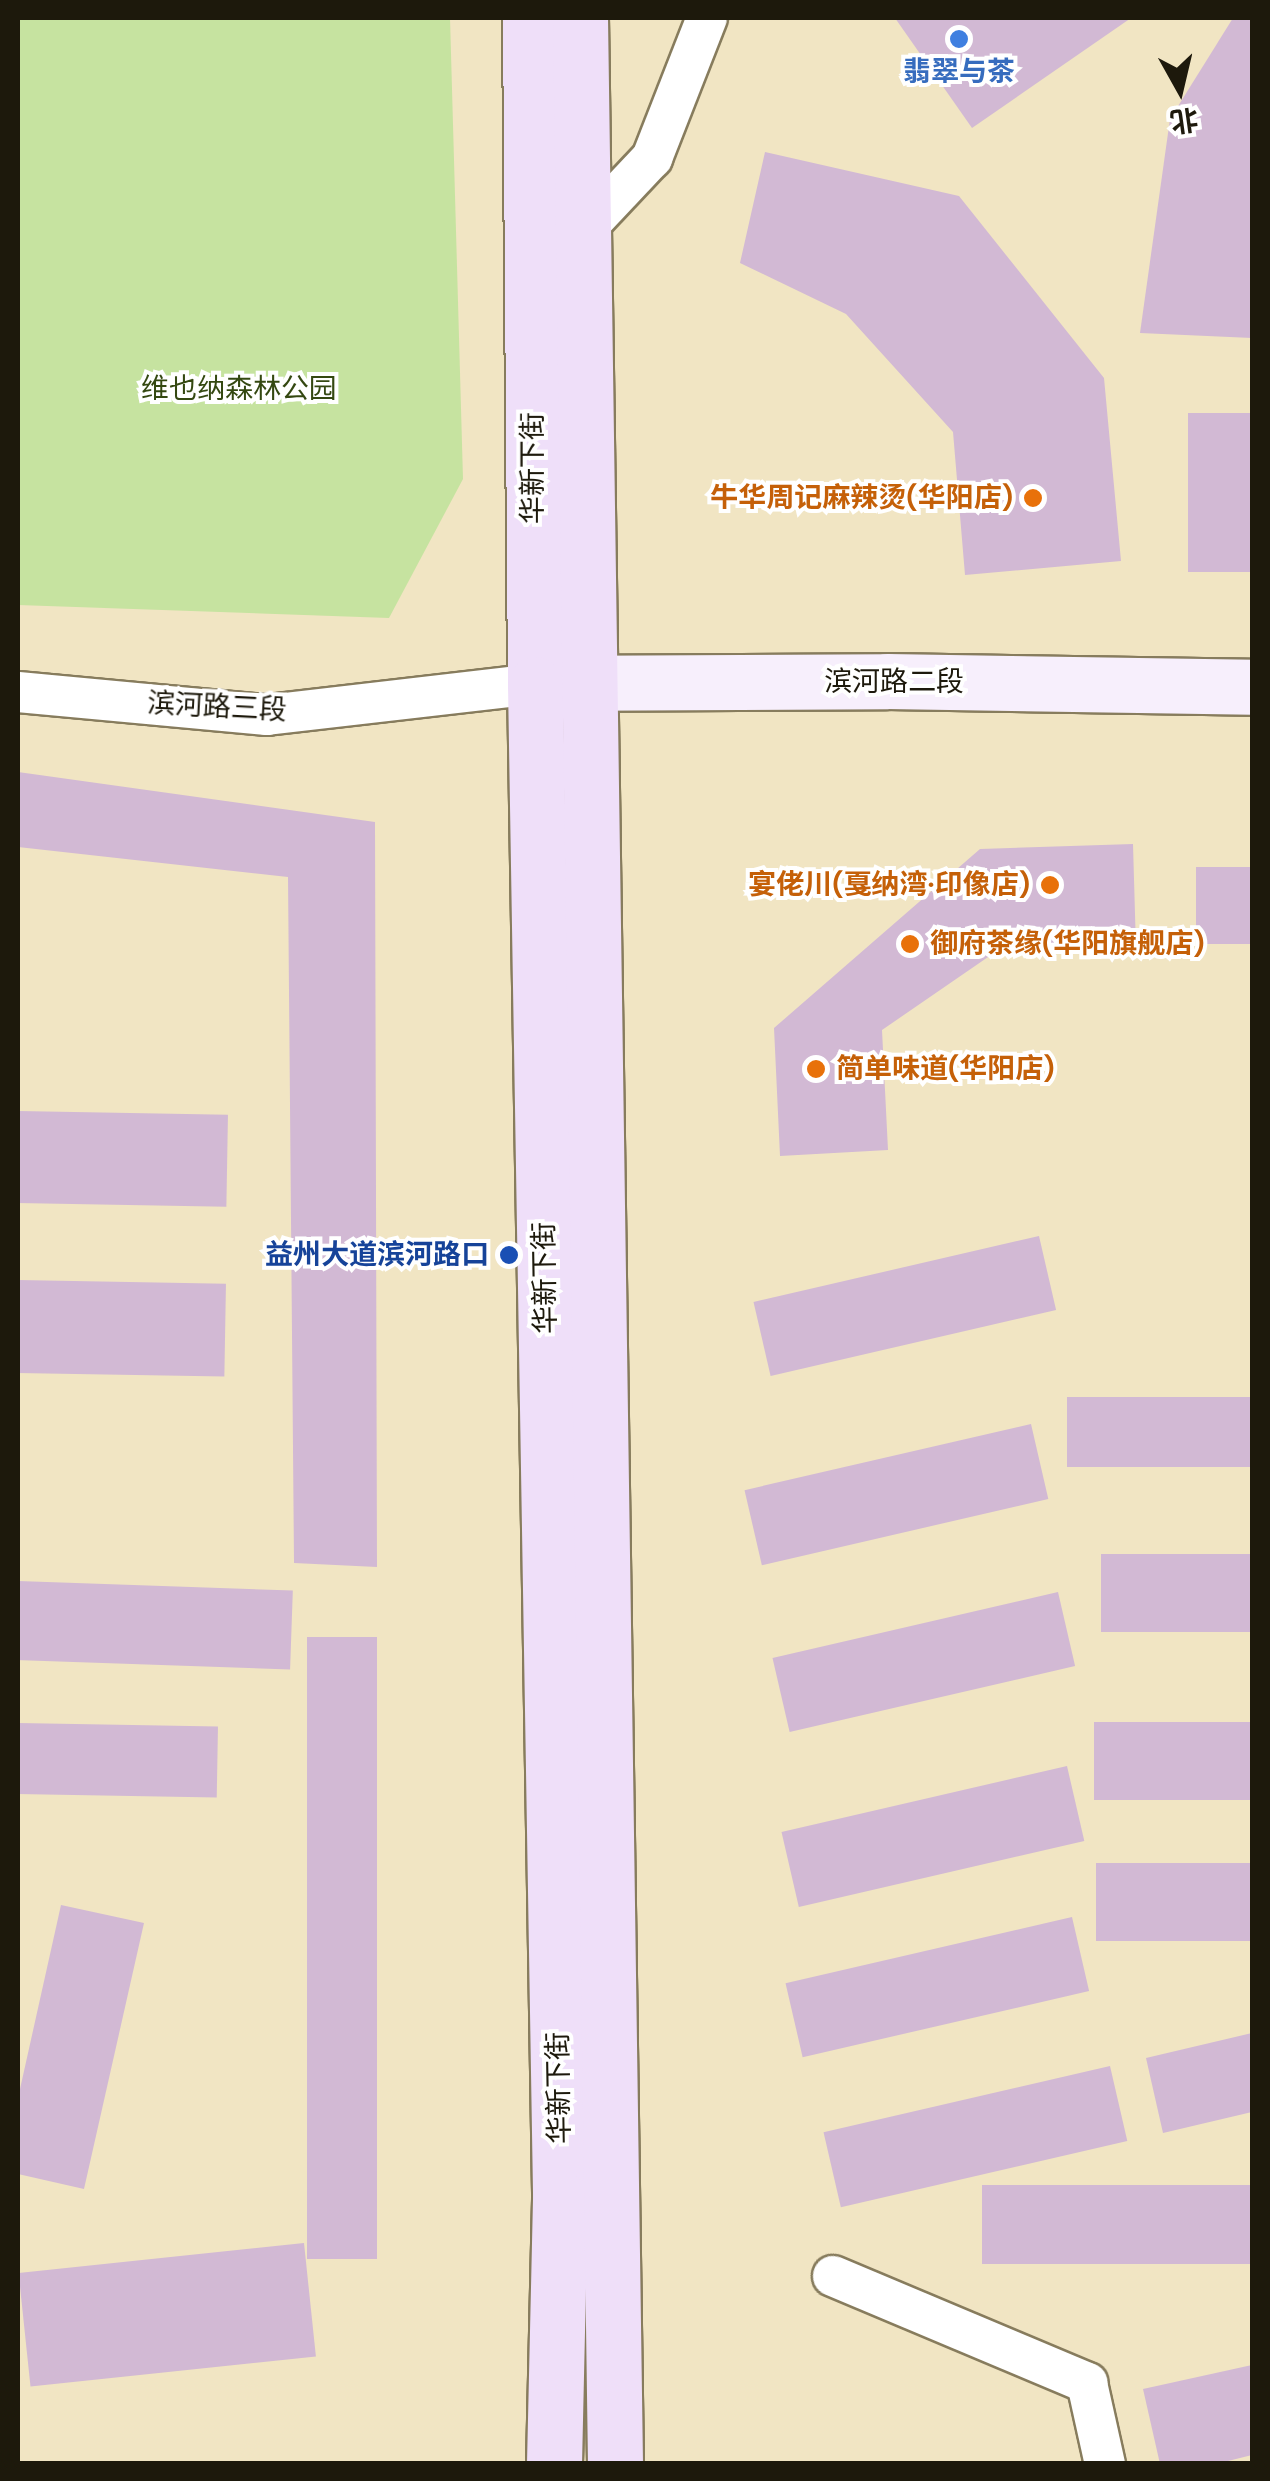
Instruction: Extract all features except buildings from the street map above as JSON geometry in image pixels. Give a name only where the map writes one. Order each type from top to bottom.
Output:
[{"type":"main road","points":[[530,18],[556,85],[585,229],[615,2464]]},
{"type":"main road","points":[[556,85],[580,18]]},
{"type":"main road","name":"华新下街","points":[[554,2464],[560,2199],[535,684],[556,85]]},
{"type":"street","points":[[585,229],[652,158],[707,18]]},
{"type":"street","name":"滨河路二段","points":[[535,684],[1252,687]]},
{"type":"street","name":"滨河路三段","points":[[18,692],[267,715],[535,684]]},
{"type":"street","points":[[833,2276],[1087,2383],[1106,2464]]},
{"type":"green space","name":"维也纳森林公园","points":[[18,18],[450,18],[463,479],[389,618],[18,605]]},
{"type":"place","name":"翡翠与茶","points":[[959,39]]},
{"type":"place","name":"牛华周记麻辣烫(华阳店)","points":[[1033,498]]},
{"type":"place","name":"宴佬川(戛纳湾·印像店)","points":[[1050,885]]},
{"type":"place","name":"御府茶缘(华阳旗舰店)","points":[[910,944]]},
{"type":"place","name":"简单味道(华阳店)","points":[[816,1069]]},
{"type":"place","name":"益州大道滨河路口","points":[[509,1255]]}]
